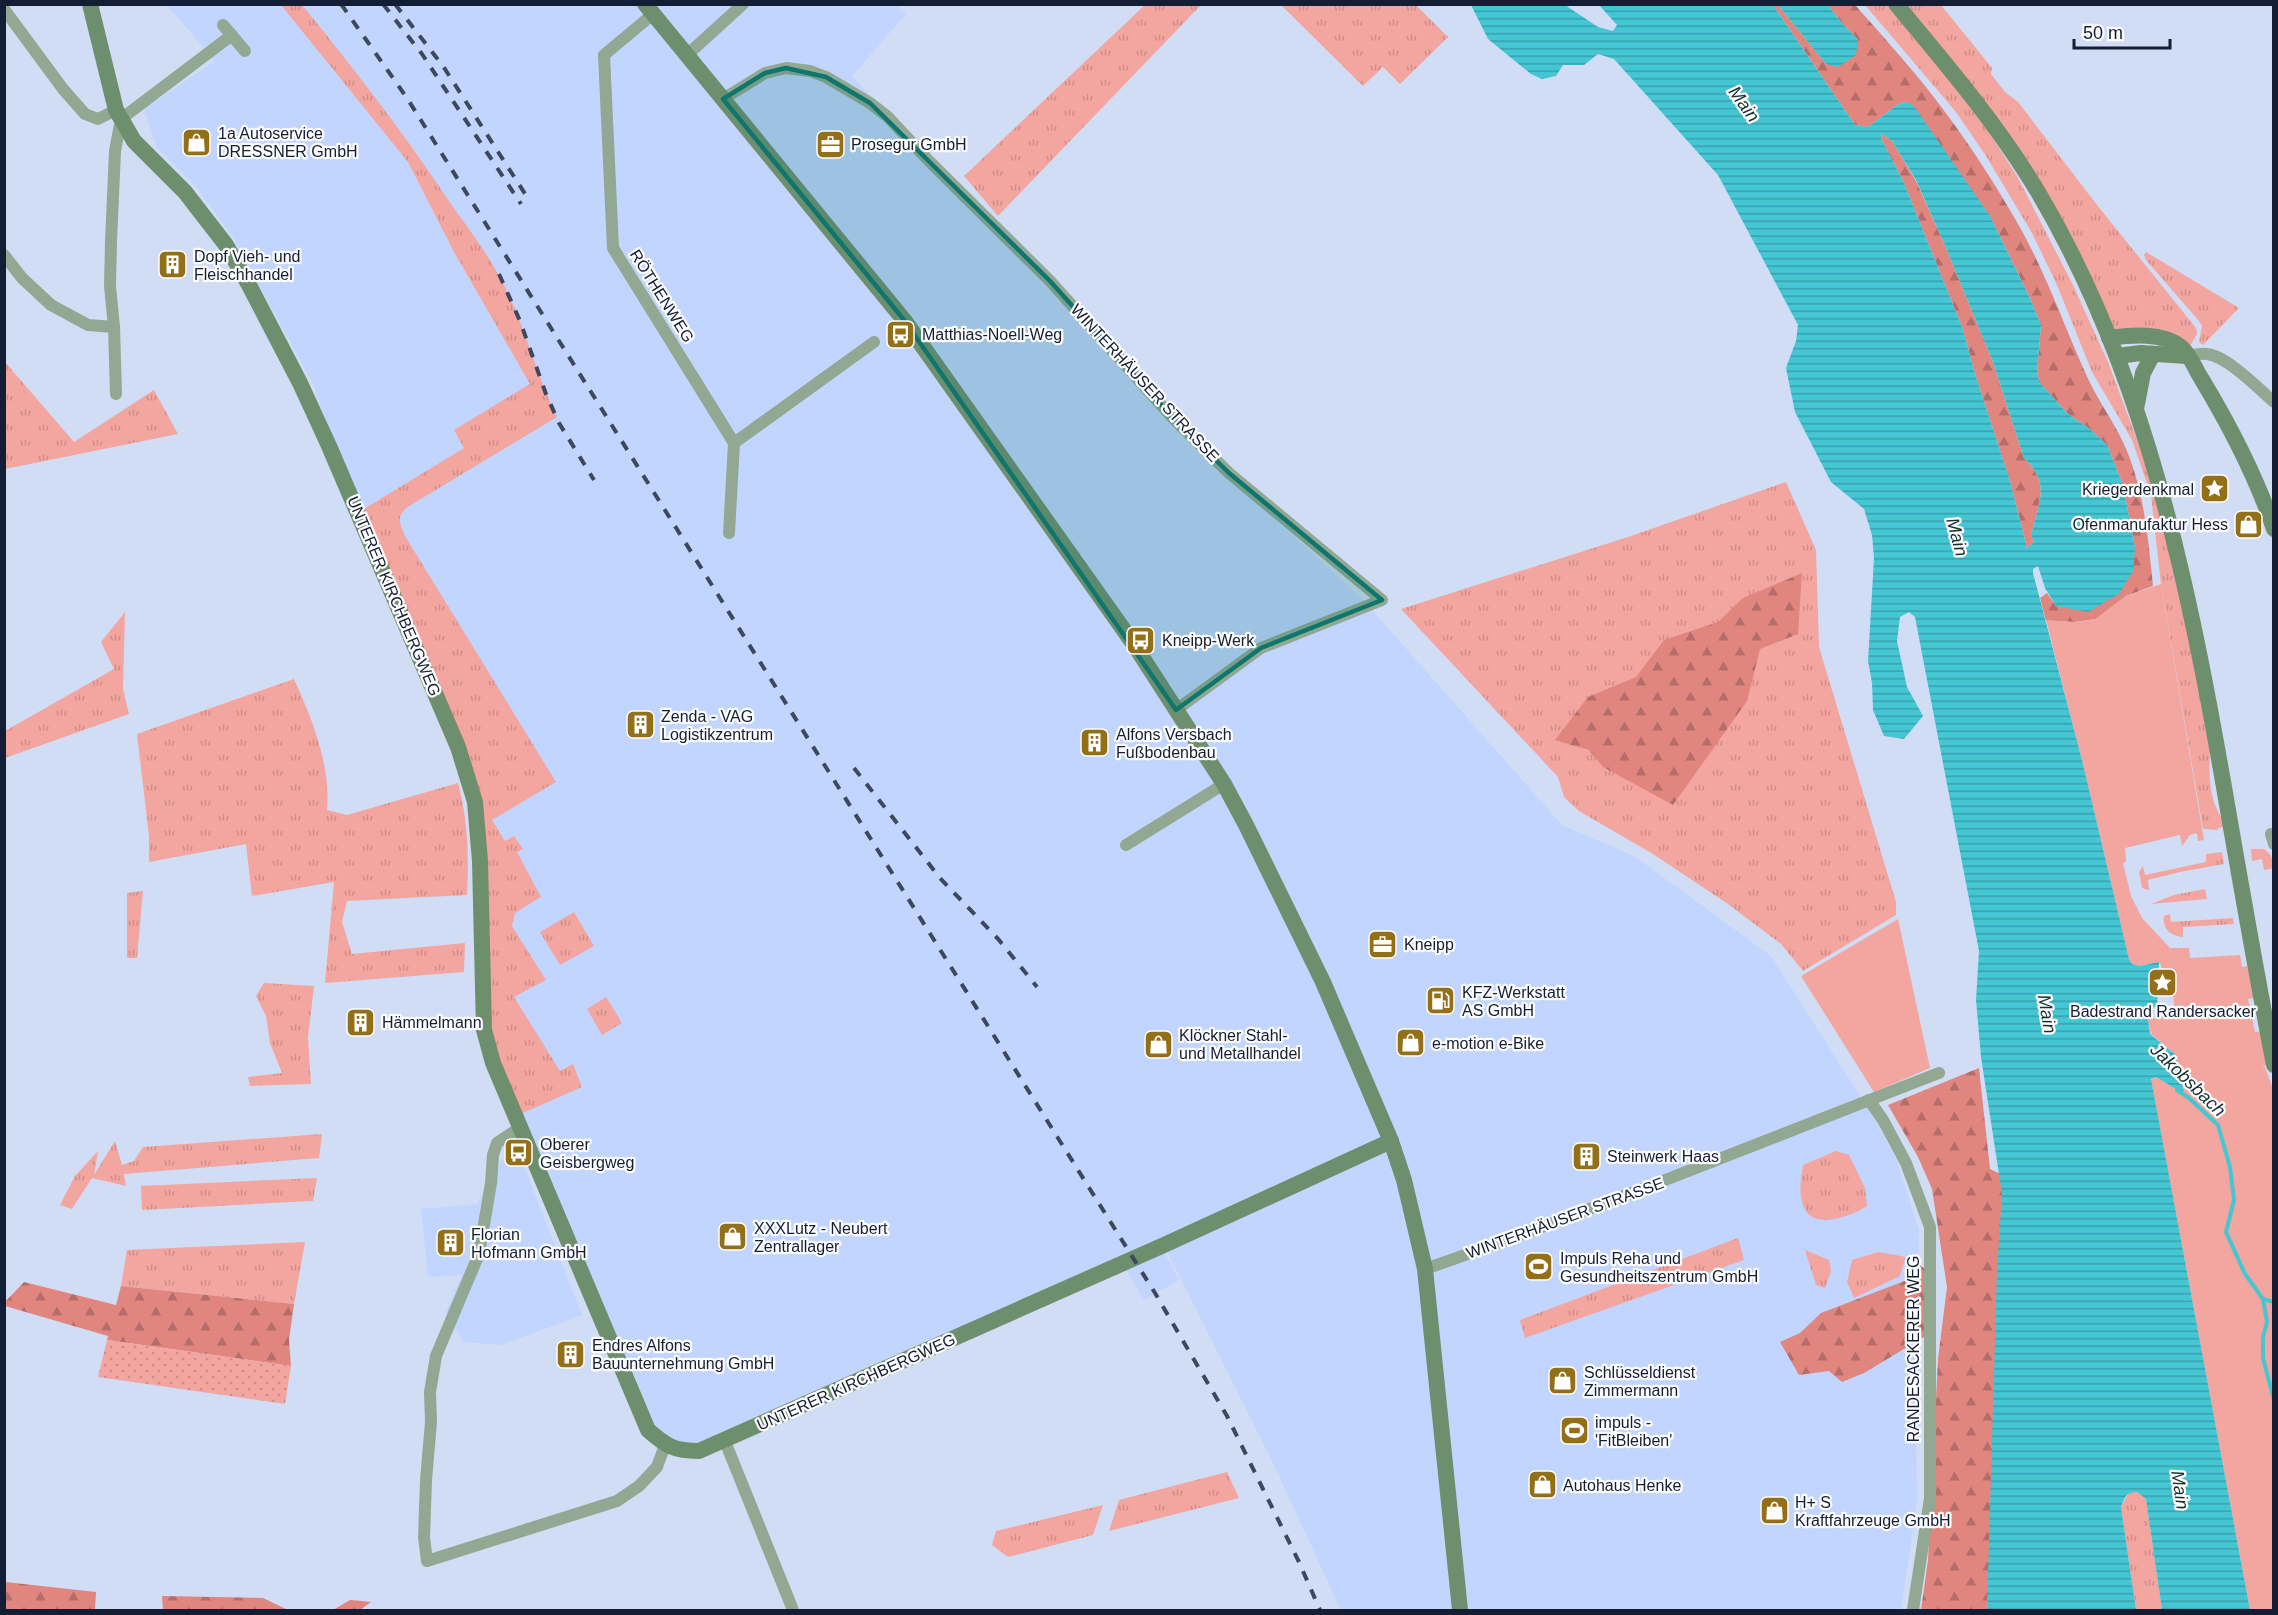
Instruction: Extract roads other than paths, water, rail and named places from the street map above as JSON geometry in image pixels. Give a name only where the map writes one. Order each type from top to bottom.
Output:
[{"type":"main road","name":"UNTERER KIRCHBERGWEG","points":[[90,4],[119,114],[134,141],[185,192],[226,245],[249,285],[300,383],[329,446],[458,747],[475,802],[480,861],[484,1030],[493,1063],[648,1430],[665,1445],[684,1451],[699,1451],[1164,1245],[1391,1141]]},
{"type":"main road","points":[[1896,4],[1989,119],[2037,191],[2062,235],[2109,338],[2136,409],[2175,539],[2208,695],[2273,1065]]},
{"type":"main road","points":[[649,9],[904,320],[1133,643],[1224,784],[1246,825],[1323,982],[1391,1141],[1409,1202],[1425,1269],[1460,1611]]},
{"type":"main road","points":[[2109,338],[2137,336],[2161,338],[2182,348],[2238,444],[2253,474],[2274,529]]},
{"type":"main road","points":[[2117,356],[2153,354],[2187,356]]},
{"type":"main road","points":[[2136,409],[2143,373],[2153,354]]},
{"type":"street","points":[[687,55],[743,4]]},
{"type":"street","points":[[4,9],[63,89],[86,114],[98,119],[119,114],[232,35]]},
{"type":"street","name":"RÖTHENWEG","points":[[649,9],[604,55],[613,248],[734,443]]},
{"type":"street","points":[[223,25],[244,51]]},
{"type":"street","name":"WINTERHÄUSER STRASSE","points":[[723,99],[765,73],[786,68],[810,71],[826,77],[870,103],[888,117],[928,161],[1048,278],[1173,418],[1229,473],[1382,600],[1261,648],[1176,710]]},
{"type":"street","points":[[116,394],[110,286],[115,152],[119,114]]},
{"type":"street","points":[[4,255],[22,279],[51,305],[88,326],[114,327]]},
{"type":"street","points":[[729,533],[734,443],[874,342]]},
{"type":"street","points":[[2187,356],[2207,354],[2215,356],[2240,373],[2274,402]]},
{"type":"street","points":[[1126,845],[1224,784]]},
{"type":"street","name":"WINTERHÄUSER STRASSE","points":[[1425,1269],[1733,1155],[1939,1073]]},
{"type":"street","name":"RANDESACKERER WEG","points":[[1869,1100],[1883,1120],[1906,1163],[1930,1227],[1930,1498],[1913,1611]]},
{"type":"street","points":[[521,1127],[497,1143],[493,1155],[491,1183],[479,1254],[436,1356],[430,1392],[431,1422],[425,1489],[424,1537],[427,1561],[617,1501],[639,1486],[657,1467],[665,1445]]},
{"type":"street","points":[[724,1439],[793,1611]]},
{"type":"water","name":"Main","points":[[1471,5],[1565,5],[1598,27],[1613,31],[1617,25],[1599,5],[1773,5],[1855,125],[1868,127],[1897,105],[1907,102],[1914,106],[1990,216],[2029,296],[2041,325],[2037,371],[2039,382],[2068,414],[2107,445],[2123,485],[2135,548],[2133,571],[2119,594],[2088,612],[2056,606],[2045,588],[2038,566],[2033,569],[2033,573],[2082,760],[2129,959],[2132,964],[2139,966],[2159,962],[2157,1007],[2143,1008],[2144,1019],[2148,1019],[2150,1034],[2176,1055],[2184,1091],[2179,1091],[2156,1077],[2151,1079],[2250,1610],[2162,1610],[2146,1499],[2137,1492],[2126,1496],[2121,1507],[2136,1610],[1987,1610],[1997,1272],[2002,1194],[1981,1057],[1976,1000],[1979,951],[1915,617],[1909,612],[1900,617],[1897,641],[1907,687],[1923,716],[1904,739],[1884,736],[1873,710],[1868,661],[1874,558],[1872,535],[1864,509],[1831,482],[1795,412],[1786,368],[1796,341],[1798,325],[1718,175],[1614,59],[1598,54],[1584,65],[1563,65],[1556,76],[1542,79],[1531,74],[1488,39]],"holes":[[[1882,134],[1892,141],[1916,180],[1944,243],[1993,362],[2024,458],[2038,476],[2041,494],[2031,535],[2034,542],[2027,548],[2010,481],[1962,327],[1904,183],[1881,138]]]},
{"type":"water","points":[[1778,5],[1828,5],[1858,40],[1856,55],[1838,67],[1826,64]]},
{"type":"waterway","name":"Jakobsbach","points":[[2177,1090],[2218,1125],[2230,1167],[2234,1200],[2226,1232],[2245,1274],[2263,1299],[2267,1322],[2263,1337],[2263,1358],[2274,1400]]},
{"type":"waterway","points":[[2263,1299],[2274,1302]]},
{"type":"railway","points":[[341,4],[407,98],[1155,1293],[1227,1416],[1299,1562],[1320,1610]]},
{"type":"railway","points":[[383,4],[422,54],[521,204]]},
{"type":"railway","points":[[395,4],[443,66],[529,200]]},
{"type":"railway","points":[[499,274],[520,321],[559,423],[594,480]]},
{"type":"railway","points":[[854,768],[940,878],[999,940],[1037,987]]},
{"type":"place","name":"1a Autoservice DRESSNER GmbH","points":[[197,142]]},
{"type":"place","name":"Prosegur GmbH","points":[[830,144]]},
{"type":"place","name":"Dopf Vieh- und Fleischhandel","points":[[173,265]]},
{"type":"place","name":"Matthias-Noell-Weg","points":[[901,334]]},
{"type":"place","name":"Kriegerdenkmal","points":[[2215,489]]},
{"type":"place","name":"Ofenmanufaktur Hess","points":[[2249,524]]},
{"type":"place","name":"Kneipp-Werk","points":[[1141,640]]},
{"type":"place","name":"Zenda - VAG Logistikzentrum","points":[[640,725]]},
{"type":"place","name":"Alfons Versbach Fußbodenbau","points":[[1095,743]]},
{"type":"place","name":"Kneipp","points":[[1383,944]]},
{"type":"place","name":"Badestrand Randersacker","points":[[2163,983]]},
{"type":"place","name":"KFZ-Werkstatt AS GmbH","points":[[1441,1001]]},
{"type":"place","name":"Hämmelmann","points":[[361,1022]]},
{"type":"place","name":"e-motion e-Bike","points":[[1411,1043]]},
{"type":"place","name":"Klöckner Stahl- und Metallhandel","points":[[1158,1044]]},
{"type":"place","name":"Oberer Geisbergweg","points":[[519,1153]]},
{"type":"place","name":"Steinwerk Haas","points":[[1586,1156]]},
{"type":"place","name":"XXXLutz - Neubert Zentrallager","points":[[733,1237]]},
{"type":"place","name":"Florian Hofmann GmbH","points":[[450,1243]]},
{"type":"place","name":"Impuls Reha und Gesundheitszentrum GmbH","points":[[1539,1267]]},
{"type":"place","name":"Endres Alfons Bauunternehmung GmbH","points":[[571,1354]]},
{"type":"place","name":"Schlüsseldienst Zimmermann","points":[[1563,1381]]},
{"type":"place","name":"impuls - 'FitBleiben'","points":[[1574,1431]]},
{"type":"place","name":"Autohaus Henke","points":[[1542,1485]]},
{"type":"place","name":"H+ S Kraftfahrzeuge GmbH","points":[[1774,1511]]}]
